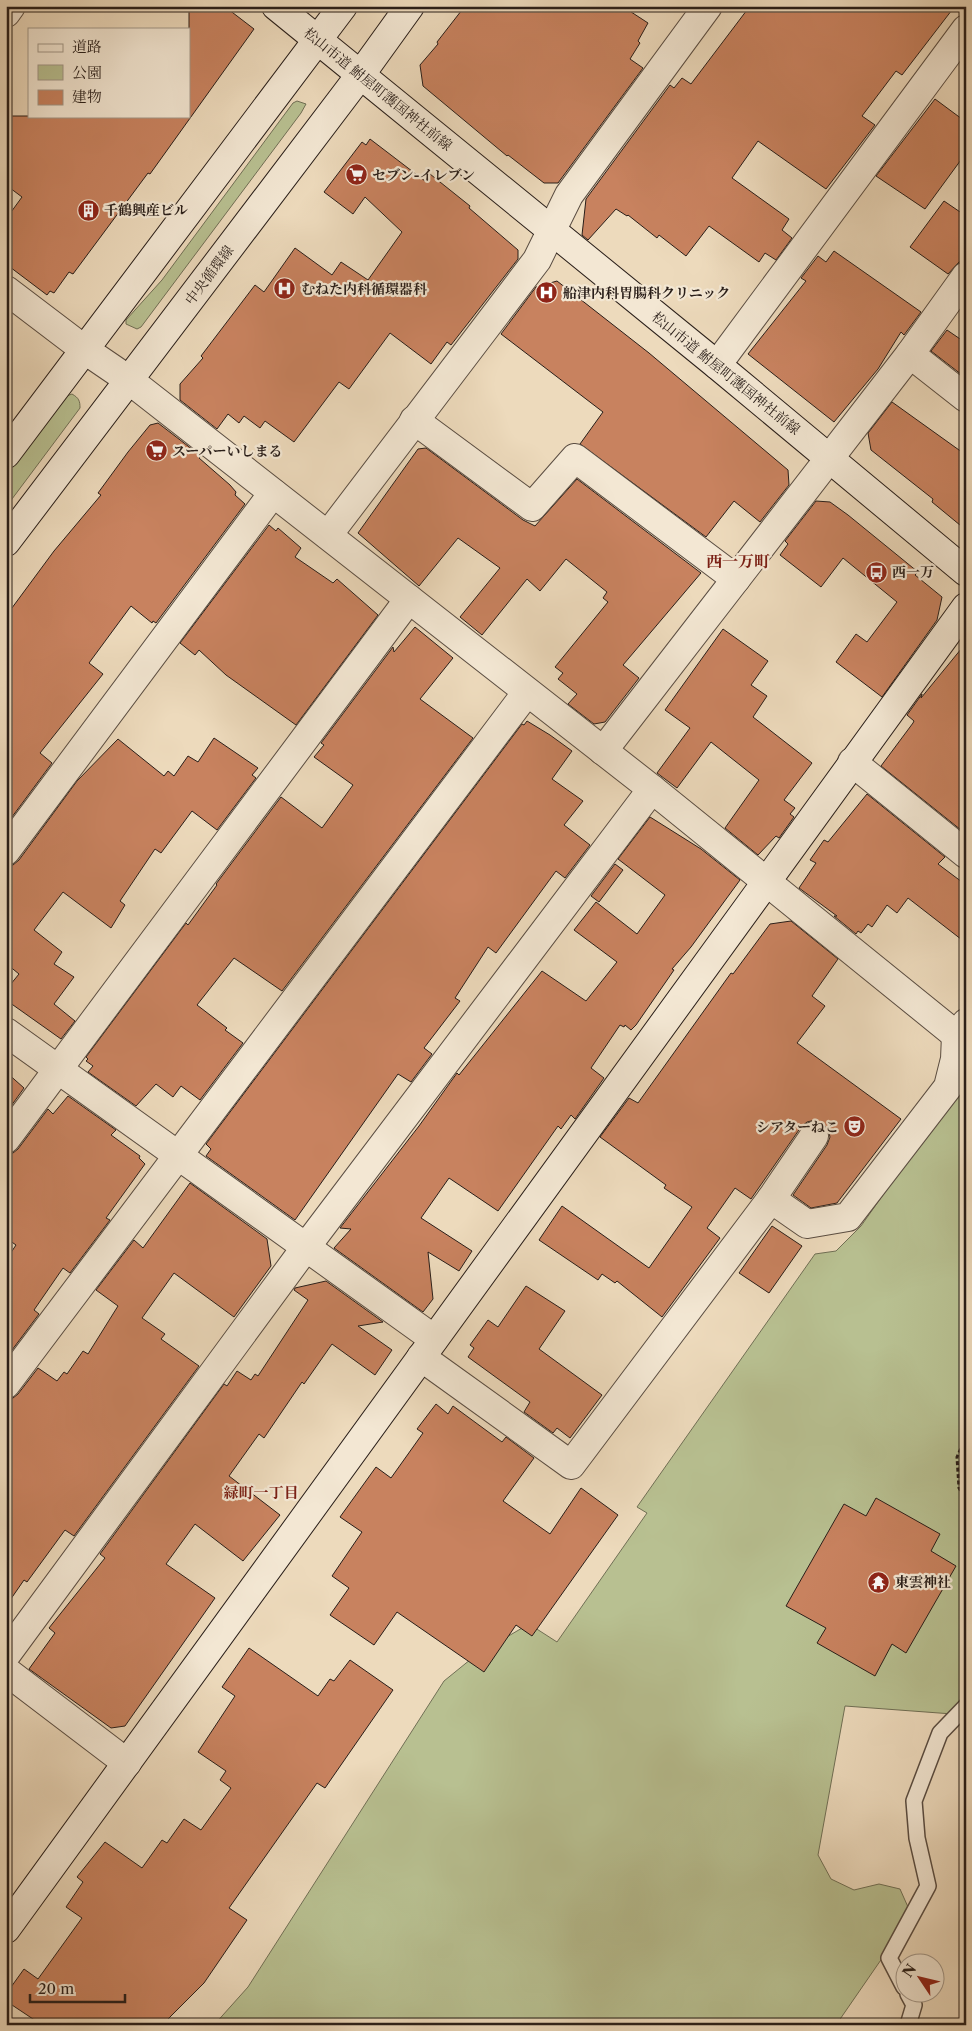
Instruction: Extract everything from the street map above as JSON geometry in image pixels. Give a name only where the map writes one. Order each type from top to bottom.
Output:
[{"type":"street","points":[[6,13],[11,6]]},
{"type":"street","name":"松山市道 鮒屋町護国神社前線","points":[[276,6],[717,365],[966,572]]},
{"type":"street","points":[[6,454],[343,6]]},
{"type":"street","name":"中央循環線","points":[[6,542],[361,74],[410,6]]},
{"type":"street","points":[[328,535],[536,260],[569,195],[708,6]]},
{"type":"street","points":[[717,365],[966,29]]},
{"type":"street","points":[[603,751],[910,354],[966,276]]},
{"type":"street","points":[[6,290],[85,350],[129,380],[652,789],[766,883],[961,1029],[948,1087],[848,1217],[808,1224],[771,1199]]},
{"type":"street","points":[[910,354],[965,397]]},
{"type":"street","points":[[414,420],[532,508],[575,458],[736,579]]},
{"type":"street","points":[[6,851],[273,493]]},
{"type":"street","points":[[6,1139],[409,599]]},
{"type":"street","points":[[6,1929],[966,607]]},
{"type":"street","points":[[6,1384],[528,692]]},
{"type":"street","points":[[852,762],[966,854]]},
{"type":"street","points":[[6,1655],[306,1248],[652,789]]},
{"type":"street","points":[[6,1032],[306,1248],[571,1464],[771,1199],[814,1136]]},
{"type":"street","points":[[6,1671],[127,1763]]},
{"type":"lane","points":[[894,1968],[889,1958],[928,1886],[916,1838],[914,1801],[940,1733],[966,1706]]},
{"type":"lane","points":[[908,2025],[914,2004]]},
{"type":"path","points":[[966,1436],[957,1458],[960,1488],[966,1500]]},
{"type":"green space","points":[[297,101],[306,104],[301,113],[141,327],[137,329],[126,324],[126,320],[162,280],[293,103]]},
{"type":"green space","points":[[72,394],[79,400],[80,408],[6,507],[6,474],[64,397]]},
{"type":"green space","points":[[966,1067],[966,1715],[845,1706],[818,1855],[831,1879],[854,1890],[879,1884],[900,1889],[908,1907],[905,1925],[836,2025],[214,2025],[248,1987],[444,1681],[476,1655],[529,1624],[557,1642],[647,1513],[637,1507],[815,1254],[836,1251],[861,1226],[955,1093]]},
{"type":"building","points":[[189,6],[224,6],[254,29],[150,174],[148,173],[73,274],[69,272],[54,293],[50,291],[47,295],[6,264],[6,219],[22,197],[6,185],[6,116],[28,116],[28,118],[190,118]]},
{"type":"building","points":[[465,6],[622,6],[648,23],[638,41],[640,43],[630,59],[643,68],[558,183],[544,183],[507,156],[423,86],[420,65],[438,44],[437,42]]},
{"type":"building","points":[[750,6],[955,6],[902,75],[896,71],[862,116],[875,125],[826,189],[758,141],[732,178],[789,219],[782,230],[792,238],[776,260],[765,253],[759,262],[709,226],[686,256],[659,235],[657,238],[628,215],[616,209],[588,240],[582,235],[586,199],[670,85],[674,88],[682,78],[691,84]]},
{"type":"building","points":[[935,99],[966,122],[966,153],[925,209],[876,176]]},
{"type":"building","points":[[370,139],[425,181],[430,174],[470,206],[469,208],[518,250],[518,259],[451,345],[447,342],[431,364],[390,333],[349,389],[339,382],[294,442],[265,421],[260,428],[244,416],[239,423],[228,414],[217,429],[180,400],[180,384],[203,358],[201,356],[255,285],[264,292],[295,248],[332,275],[341,262],[368,280],[402,232],[365,197],[353,214],[324,192],[362,142],[366,145]]},
{"type":"building","points":[[944,201],[966,216],[966,261],[959,262],[948,274],[910,247]]},
{"type":"building","points":[[834,251],[921,312],[904,335],[901,332],[878,369],[834,422],[748,354],[806,281],[801,278],[818,256],[826,262]]},
{"type":"building","points":[[557,281],[649,353],[788,470],[789,485],[760,522],[734,501],[706,537],[580,444],[603,412],[501,334],[536,287]]},
{"type":"building","points":[[947,330],[966,343],[966,378],[931,351]]},
{"type":"building","points":[[892,402],[966,455],[966,530],[932,502],[933,499],[871,450],[868,433]]},
{"type":"building","points":[[158,423],[201,456],[199,458],[230,485],[236,492],[235,495],[245,504],[156,623],[153,621],[152,623],[131,606],[89,663],[103,674],[40,753],[52,763],[6,825],[6,616],[54,551],[101,495],[98,493],[128,452],[150,425]]},
{"type":"building","points":[[426,448],[523,520],[535,526],[577,479],[701,573],[623,665],[639,678],[605,722],[594,724],[568,704],[577,694],[558,679],[563,673],[555,667],[608,602],[603,598],[607,592],[566,559],[540,591],[527,579],[482,635],[460,617],[500,568],[458,538],[419,586],[358,533],[418,449]]},
{"type":"building","points":[[816,501],[830,502],[848,515],[918,572],[915,575],[942,597],[937,620],[882,697],[836,662],[856,634],[867,642],[897,602],[843,558],[821,587],[780,555],[788,544],[785,541]]},
{"type":"building","points":[[269,525],[276,531],[278,528],[301,548],[295,557],[333,583],[337,579],[378,615],[296,725],[226,675],[199,650],[195,655],[180,643]]},
{"type":"building","points":[[415,627],[453,658],[420,699],[473,738],[282,991],[234,958],[197,1005],[243,1043],[200,1100],[181,1086],[173,1097],[156,1084],[136,1106],[88,1072],[93,1066],[86,1061],[88,1059],[86,1057],[186,923],[188,925],[281,797],[322,828],[353,785],[314,757],[324,745],[321,743],[393,647],[394,652]]},
{"type":"building","points":[[723,629],[768,661],[751,685],[767,696],[753,717],[812,763],[784,800],[795,808],[790,814],[794,817],[779,838],[776,836],[758,855],[725,828],[759,780],[711,742],[677,788],[657,773],[690,728],[665,710]]},
{"type":"building","points":[[966,643],[966,834],[881,766],[913,723],[914,721],[907,715],[922,694],[921,698]]},
{"type":"building","points":[[527,721],[572,751],[552,779],[583,801],[564,825],[590,845],[565,878],[556,871],[496,953],[488,947],[455,998],[460,1001],[424,1048],[432,1054],[411,1082],[398,1074],[295,1220],[206,1156],[211,1149],[206,1144],[522,724],[524,725]]},
{"type":"building","points":[[214,738],[258,768],[252,775],[256,778],[217,830],[192,811],[161,853],[155,849],[120,901],[125,905],[111,928],[63,892],[34,930],[62,952],[54,964],[74,977],[54,1004],[75,1021],[61,1039],[6,1000],[6,990],[19,974],[8,965],[6,967],[6,866],[13,865],[19,860],[77,781],[118,739],[164,776],[168,771],[174,776],[188,756],[198,762]]},
{"type":"building","points":[[867,794],[945,857],[938,864],[966,885],[966,943],[908,898],[897,913],[887,905],[872,927],[868,924],[861,933],[858,931],[856,934],[834,916],[837,916],[799,888],[816,863],[810,860],[824,840],[828,842]]},
{"type":"building","points":[[650,817],[701,849],[740,880],[691,947],[672,969],[674,970],[636,1025],[631,1030],[625,1025],[624,1027],[620,1025],[591,1068],[604,1078],[575,1119],[571,1115],[561,1129],[558,1126],[498,1211],[449,1178],[421,1218],[472,1251],[459,1271],[428,1252],[433,1299],[423,1312],[334,1248],[351,1229],[340,1228],[419,1126],[457,1073],[459,1075],[542,971],[586,1001],[617,962],[574,930],[596,902],[637,934],[665,895],[618,859]]},
{"type":"building","points":[[615,864],[623,870],[599,902],[591,896]]},
{"type":"building","points":[[791,921],[838,959],[812,996],[825,1006],[797,1043],[901,1119],[837,1203],[811,1208],[793,1195],[827,1145],[830,1137],[828,1129],[822,1123],[815,1120],[807,1122],[801,1127],[751,1199],[735,1188],[707,1228],[720,1238],[662,1317],[617,1281],[615,1283],[602,1274],[598,1280],[539,1240],[562,1206],[649,1268],[692,1207],[664,1188],[666,1185],[600,1137],[629,1098],[638,1103],[731,973],[733,974],[770,924]]},
{"type":"building","points":[[6,1072],[24,1088],[6,1113]]},
{"type":"building","points":[[68,1096],[116,1130],[111,1135],[140,1156],[139,1158],[145,1164],[106,1218],[110,1220],[70,1273],[63,1268],[34,1310],[39,1314],[6,1358],[6,1260],[16,1245],[6,1238],[6,1154],[13,1153],[18,1149],[48,1109],[53,1114]]},
{"type":"building","points":[[190,1183],[267,1239],[271,1266],[234,1317],[174,1273],[142,1318],[165,1334],[161,1339],[199,1366],[74,1536],[65,1530],[27,1582],[24,1580],[6,1606],[6,1399],[13,1398],[18,1394],[38,1368],[57,1381],[64,1372],[67,1374],[83,1351],[88,1354],[118,1306],[96,1290],[134,1240],[143,1248]]},
{"type":"building","points":[[772,1226],[802,1246],[769,1293],[739,1273]]},
{"type":"building","points":[[326,1281],[383,1322],[358,1326],[392,1350],[375,1375],[332,1344],[304,1384],[302,1382],[264,1438],[259,1434],[229,1476],[280,1515],[243,1561],[195,1524],[166,1564],[215,1598],[125,1726],[111,1728],[29,1669],[55,1633],[49,1628],[105,1558],[100,1554],[224,1384],[227,1386],[237,1371],[251,1380],[255,1374],[258,1376],[308,1300],[294,1290],[295,1288]]},
{"type":"building","points":[[526,1286],[565,1311],[539,1349],[602,1395],[570,1438],[557,1428],[553,1433],[524,1412],[530,1402],[468,1357],[474,1348],[470,1345],[488,1320],[498,1327]]},
{"type":"building","points":[[436,1404],[448,1414],[453,1406],[502,1442],[506,1437],[534,1458],[503,1501],[550,1534],[581,1488],[618,1515],[532,1636],[516,1625],[484,1672],[397,1612],[374,1645],[330,1615],[349,1588],[332,1576],[362,1532],[340,1517],[376,1467],[391,1478],[423,1433],[417,1429]]},
{"type":"building","points":[[876,1498],[940,1534],[931,1551],[956,1566],[906,1653],[892,1644],[875,1676],[817,1643],[826,1628],[786,1606],[844,1504],[866,1516]]},
{"type":"building","points":[[249,1648],[318,1696],[330,1679],[334,1681],[350,1660],[393,1690],[325,1788],[317,1783],[229,1908],[247,1920],[204,1983],[162,2025],[42,2025],[6,2001],[6,1994],[24,1969],[38,1979],[82,1918],[66,1907],[83,1882],[77,1877],[105,1842],[142,1868],[162,1840],[167,1843],[184,1819],[201,1830],[231,1788],[220,1780],[226,1771],[198,1752],[235,1696],[222,1687]]},
{"type":"place","name":"セブン-イレブン","points":[[356,175]]},
{"type":"place","name":"千鶴興産ビル","points":[[88,210]]},
{"type":"place","name":"むねた内科循環器科","points":[[285,289]]},
{"type":"place","name":"船津内科胃腸科クリニック","points":[[547,293]]},
{"type":"place","name":"スーパーいしまる","points":[[156,451]]},
{"type":"place","name":"西一万","points":[[876,572]]},
{"type":"place","name":"シアターねこ","points":[[855,1127]]},
{"type":"place","name":"東雲神社","points":[[879,1582]]},
{"type":"district","name":"西一万町","points":[[738,561]]},
{"type":"district","name":"緑町一丁目","points":[[261,1493]]}]
